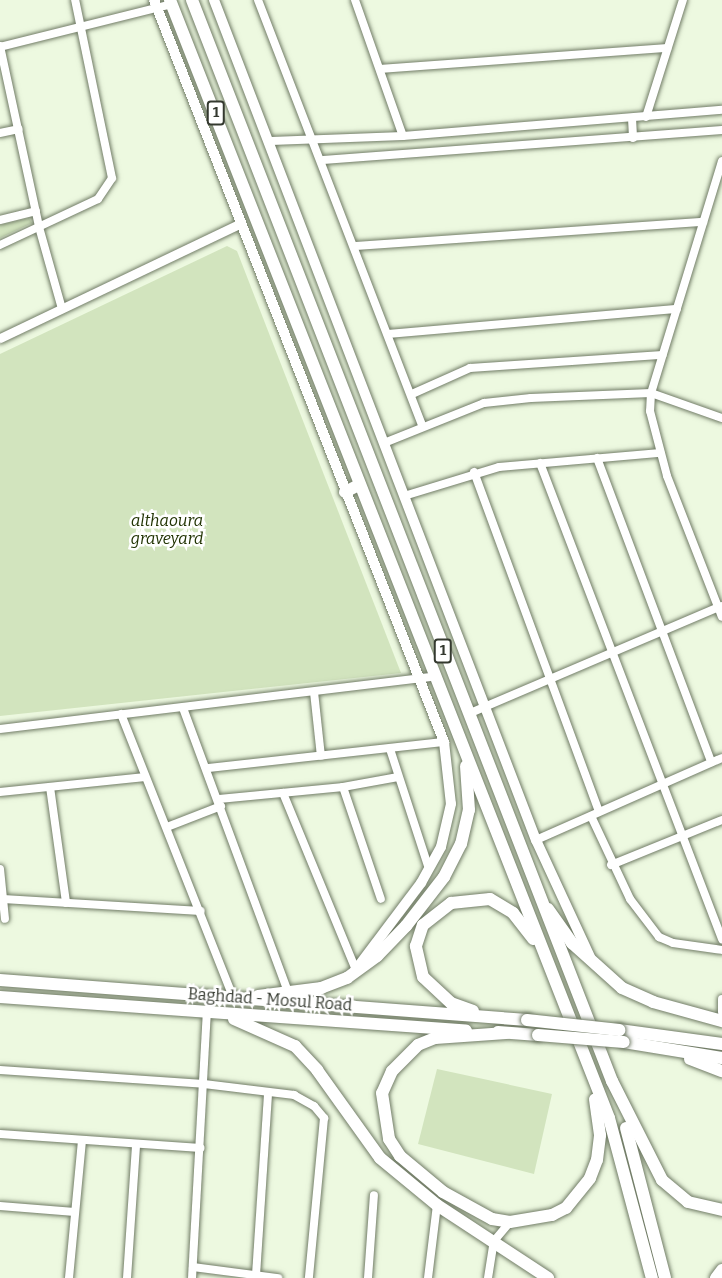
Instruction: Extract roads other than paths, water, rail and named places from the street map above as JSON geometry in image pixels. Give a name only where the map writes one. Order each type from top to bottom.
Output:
[{"type":"highway","name":"1","points":[[192,0],[612,1081]]},
{"type":"highway","name":"1","points":[[171,2],[359,485],[460,736]]},
{"type":"highway","points":[[260,226],[278,220]]},
{"type":"highway","points":[[345,492],[359,485]]},
{"type":"highway","points":[[234,1000],[321,988],[353,973],[406,926],[454,861],[469,810],[468,780],[460,736]]},
{"type":"highway","points":[[460,736],[586,1057],[618,1146],[652,1278]]},
{"type":"highway","points":[[539,893],[572,943],[598,970],[638,996],[722,1022]]},
{"type":"highway","points":[[489,1016],[452,1003],[432,986],[419,967],[418,936],[423,925],[440,908],[466,899],[502,904],[525,926],[554,977]]},
{"type":"highway","points":[[0,980],[234,1000],[489,1016],[722,1044]]},
{"type":"highway","name":"Baghdad - Mosul Road","points":[[0,997],[538,1035],[624,1042],[666,1051]]},
{"type":"highway","points":[[213,1013],[279,1036],[295,1046],[317,1070],[372,1150],[437,1205],[548,1278]]},
{"type":"highway","points":[[506,1033],[435,1038],[418,1045],[393,1071],[382,1093],[389,1139],[400,1156],[443,1192],[492,1219],[510,1222],[552,1215],[566,1208],[590,1178],[600,1135],[586,1057]]},
{"type":"highway","points":[[666,1051],[722,1058]]},
{"type":"highway","points":[[666,1051],[722,1071]]},
{"type":"highway","points":[[612,1081],[643,1148],[670,1190],[698,1206],[722,1210]]},
{"type":"highway","points":[[612,1081],[648,1200],[665,1278]]},
{"type":"highway","points":[[716,1278],[722,1270]]},
{"type":"main road","points":[[214,0],[271,141],[536,840],[575,929],[598,970]]},
{"type":"main road","points":[[156,4],[444,742],[451,804],[441,847],[429,869],[353,973]]},
{"type":"street","points":[[0,245],[98,199],[112,178],[75,0]]},
{"type":"street","points":[[258,0],[323,160],[422,424]]},
{"type":"street","points":[[356,0],[403,136]]},
{"type":"street","points":[[646,117],[683,0]]},
{"type":"street","points":[[62,309],[39,226],[0,47],[82,29],[156,4],[171,2]]},
{"type":"street","points":[[380,69],[667,48]]},
{"type":"street","points":[[271,141],[403,136],[722,110]]},
{"type":"street","points":[[632,118],[633,138]]},
{"type":"street","points":[[0,133],[19,129]]},
{"type":"street","points":[[323,160],[722,130]]},
{"type":"street","points":[[722,161],[651,393],[650,411],[660,453],[720,606],[722,617]]},
{"type":"street","points":[[0,220],[36,212]]},
{"type":"street","points":[[356,246],[703,222]]},
{"type":"street","points":[[0,338],[242,223]]},
{"type":"street","points":[[389,334],[677,309]]},
{"type":"street","points":[[412,394],[470,368],[663,355]]},
{"type":"street","points":[[384,443],[422,424],[483,403],[651,393],[722,418]]},
{"type":"street","points":[[404,496],[474,472],[540,463],[660,453]]},
{"type":"street","points":[[597,459],[711,762]]},
{"type":"street","points":[[540,463],[722,939]]},
{"type":"street","points":[[474,472],[599,812]]},
{"type":"street","points":[[468,714],[720,606]]},
{"type":"street","points":[[0,729],[420,681],[437,676]]},
{"type":"street","points":[[314,692],[321,756]]},
{"type":"street","points":[[183,708],[208,768],[288,992]]},
{"type":"street","points":[[121,714],[201,910],[234,1000]]},
{"type":"street","points":[[208,768],[444,742]]},
{"type":"street","points":[[390,749],[429,869]]},
{"type":"street","points":[[536,840],[722,758]]},
{"type":"street","points":[[0,792],[145,777]]},
{"type":"street","points":[[167,827],[220,803],[343,787],[398,777]]},
{"type":"street","points":[[50,787],[66,903]]},
{"type":"street","points":[[343,787],[381,900]]},
{"type":"street","points":[[283,793],[353,973]]},
{"type":"street","points":[[591,816],[611,865],[643,919],[659,937],[673,943],[722,950]]},
{"type":"street","points":[[611,865],[722,820]]},
{"type":"street","points":[[0,869],[5,919]]},
{"type":"street","points":[[3,899],[201,910]]},
{"type":"street","points":[[722,999],[722,1012]]},
{"type":"street","points":[[192,1278],[204,1084],[213,1013]]},
{"type":"street","points":[[0,1070],[204,1084],[294,1095],[314,1106],[324,1118],[309,1278]]},
{"type":"street","points":[[256,1275],[268,1093]]},
{"type":"street","points":[[0,1134],[136,1146],[201,1148]]},
{"type":"street","points":[[69,1278],[82,1141]]},
{"type":"street","points":[[127,1278],[136,1146]]},
{"type":"street","points":[[368,1278],[374,1195]]},
{"type":"street","points":[[428,1278],[437,1205]]},
{"type":"street","points":[[0,1206],[75,1212]]},
{"type":"street","points":[[488,1278],[494,1241],[510,1222]]},
{"type":"street","points":[[193,1268],[278,1278]]},
{"type":"park label","name":"althaoura graveyard","points":[[167,530]]}]
